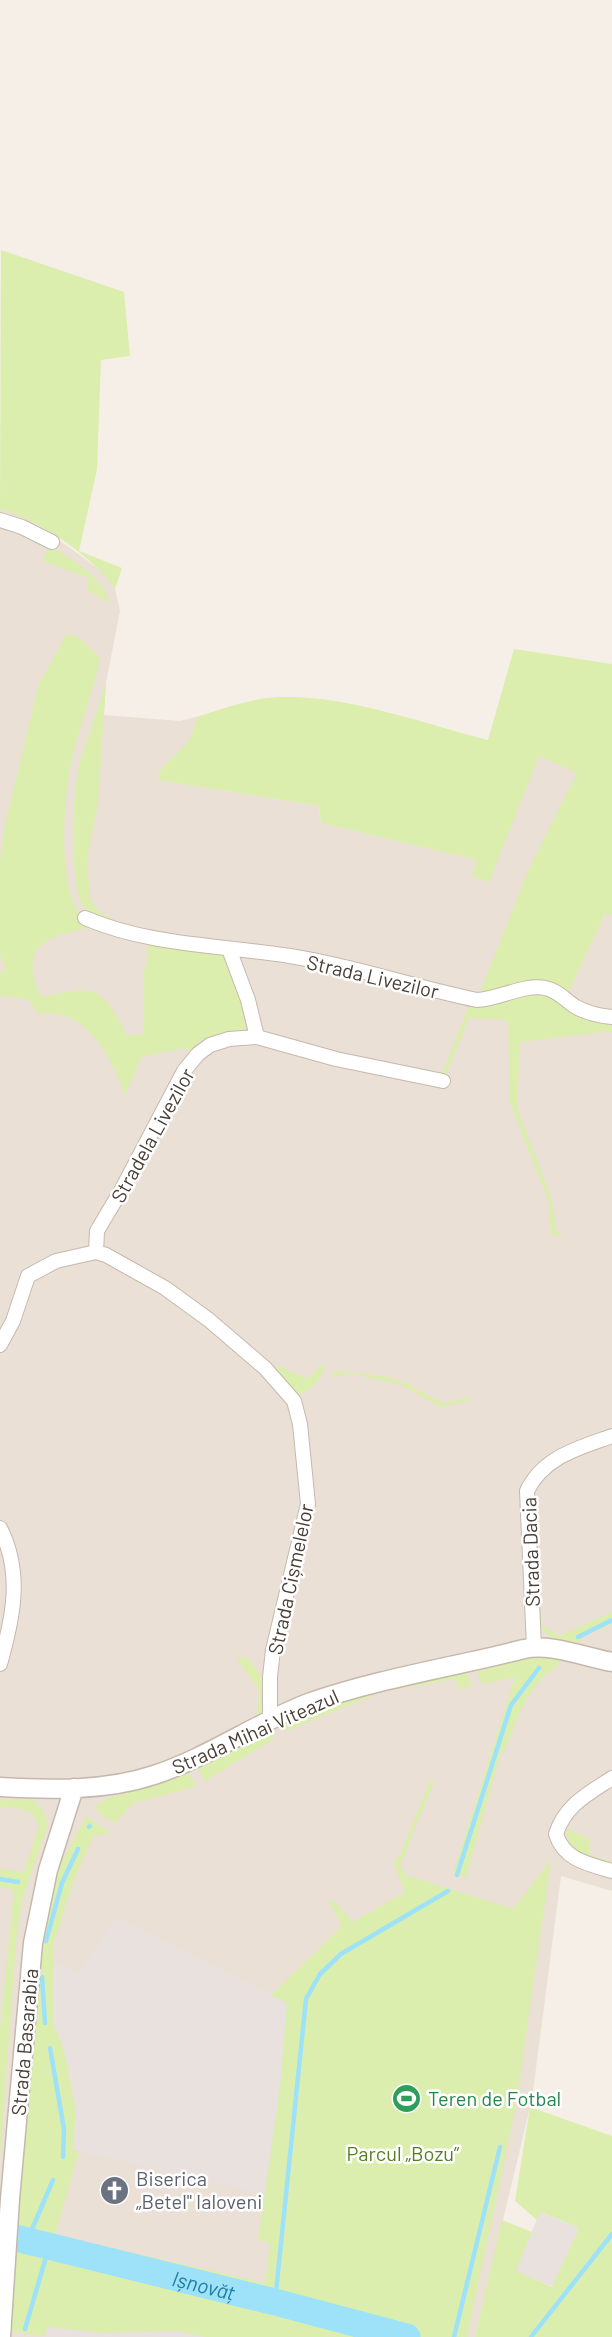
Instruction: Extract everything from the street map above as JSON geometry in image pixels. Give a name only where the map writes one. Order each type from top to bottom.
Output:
[{"type":"street","points":[[0,520],[22,527],[52,542]]},
{"type":"street","name":"Strada Livezilor","points":[[85,918],[138,937],[289,956],[367,971],[477,1000],[545,988],[558,993],[577,1008],[612,1017]]},
{"type":"street","points":[[230,950],[248,1000],[257,1037]]},
{"type":"street","name":"Stradela Livezilor","points":[[96,1252],[97,1231],[138,1161],[184,1071],[198,1054],[210,1045],[229,1039],[257,1037],[336,1059],[444,1081]]},
{"type":"street","points":[[0,1345],[21,1301],[28,1276],[56,1261],[96,1252]]},
{"type":"street","name":"Strada Cișmelelor","points":[[96,1252],[117,1260],[165,1288],[209,1320],[285,1388],[298,1412],[308,1504],[273,1650],[270,1677],[270,1721]]},
{"type":"street","name":"Strada Dacia","points":[[534,1647],[526,1491],[533,1477],[543,1467],[578,1449],[612,1436]]},
{"type":"street","points":[[0,1528],[10,1552],[15,1596],[11,1624],[0,1664]]},
{"type":"street","name":"Strada Mihai Viteazul","points":[[0,1787],[74,1788],[153,1776],[308,1704],[378,1680],[469,1663],[534,1647],[612,1662]]},
{"type":"street","points":[[612,1778],[581,1796],[560,1821],[556,1834],[565,1853],[587,1864],[612,1870]]},
{"type":"street","name":"Strada Basarabia","points":[[1,2337],[10,2199],[33,1942],[48,1870],[74,1788]]},
{"type":"shaded area","points":[[0,509],[24,516],[70,548],[104,573],[115,589],[120,611],[106,683],[104,715],[180,721],[199,716],[189,742],[160,770],[159,780],[319,806],[321,823],[478,860],[539,755],[578,773],[488,995],[530,981],[549,981],[568,992],[605,914],[612,914],[612,1891],[561,1876],[532,2099],[475,2337],[0,2337]]},
{"type":"shaded area","points":[[117,1917],[287,2003],[280,2087],[264,2194],[73,2150],[76,2110],[64,2050],[53,2023],[53,1961],[79,1973]]},
{"type":"shaded area","points":[[540,2212],[579,2228],[553,2287],[515,2271]]},
{"type":"shaded area","points":[[47,2327],[104,2333],[178,2331],[205,2337],[45,2337]]},
{"type":"green space","points":[[1,250],[124,292],[130,356],[101,360],[97,469],[79,551],[122,568],[115,589],[93,564],[64,541],[15,514],[0,509]]},
{"type":"green space","points":[[49,545],[93,576],[100,584],[109,603],[87,590],[89,578],[43,561]]},
{"type":"green space","points":[[67,633],[79,638],[100,658],[71,764],[64,827],[66,874],[71,896],[79,914],[90,927],[55,937],[39,947],[33,961],[38,991],[42,997],[75,991],[95,993],[111,1007],[127,1036],[144,1034],[143,972],[148,959],[148,944],[227,954],[242,993],[247,1014],[244,1033],[199,1041],[191,1053],[184,1048],[141,1057],[125,1096],[105,1052],[84,1027],[56,1014],[39,1014],[27,999],[0,996],[0,973],[5,971],[0,953],[0,860],[5,826],[38,686]]},
{"type":"green space","points":[[514,649],[612,664],[612,914],[605,914],[568,993],[553,983],[539,980],[522,983],[496,993],[479,995],[528,871],[577,773],[539,756],[489,882],[472,876],[477,860],[321,823],[319,806],[158,780],[160,770],[189,741],[199,716],[260,699],[280,697],[332,700],[411,718],[488,740]]},
{"type":"green space","points":[[106,683],[98,803],[87,859],[90,898],[98,911],[118,923],[135,929],[173,935],[171,937],[124,928],[99,919],[83,906],[78,894],[73,835],[78,774],[80,761]]},
{"type":"green space","points":[[533,992],[552,997],[589,1017],[612,1023],[612,1031],[520,1042],[517,1108],[552,1200],[556,1230],[564,1239],[551,1234],[549,1202],[510,1103],[508,1020],[469,1018],[446,1075],[442,1074],[469,1005]]},
{"type":"green space","points":[[277,1365],[307,1379],[321,1366],[326,1368],[313,1387],[298,1395],[275,1371]]},
{"type":"green space","points":[[335,1371],[383,1376],[404,1382],[442,1403],[469,1398],[470,1401],[440,1407],[400,1384],[356,1375],[343,1374],[332,1378]]},
{"type":"green space","points":[[612,1612],[612,1624],[584,1636],[578,1645],[550,1636],[545,1633],[539,1623],[559,1636]]},
{"type":"green space","points":[[535,1656],[560,1661],[558,1666],[538,1683],[531,1693],[504,1752],[501,1751],[466,1877],[453,1874],[515,1677],[481,1684],[477,1672]]},
{"type":"green space","points":[[247,1657],[263,1679],[264,1700],[260,1717],[169,1762],[167,1760],[256,1718],[260,1691],[236,1658]]},
{"type":"green space","points":[[467,1672],[471,1686],[459,1689],[454,1679],[393,1690],[391,1698],[391,1688]]},
{"type":"green space","points":[[378,1690],[379,1693],[286,1731],[285,1721],[340,1700]]},
{"type":"green space","points":[[264,1733],[275,1738],[205,1781],[197,1766]]},
{"type":"green space","points":[[187,1772],[197,1786],[134,1803],[116,1821],[118,1824],[102,1816],[94,1807],[108,1798],[145,1788]]},
{"type":"green space","name":"Parcul „Bozu”","points":[[430,1781],[434,1782],[400,1865],[405,1875],[513,1909],[551,1860],[516,2105],[467,2337],[205,2337],[178,2331],[104,2333],[47,2327],[45,2336],[13,2332],[10,2327],[39,1942],[53,1878],[86,1817],[111,1833],[93,1836],[74,1880],[53,1946],[53,2023],[64,2050],[76,2111],[73,2150],[79,2151],[55,2235],[265,2283],[270,2243],[258,2240],[280,2087],[287,2003],[271,1995],[342,1926],[329,1902],[333,1900],[353,1922],[405,1892],[393,1861],[399,1857]]},
{"type":"green space","points":[[0,1799],[34,1800],[45,1814],[48,1825],[23,1897],[17,1931],[0,2159],[0,2029],[14,1890],[0,1887],[0,1869],[24,1872],[39,1825],[28,1812],[18,1808],[0,1807]]},
{"type":"green space","points":[[565,1828],[590,1839],[589,1852],[592,1856],[612,1862],[612,1865],[590,1859],[570,1848]]},
{"type":"green space","points":[[530,2107],[612,2136],[612,2337],[475,2337],[502,2220],[532,2232],[516,2271],[552,2287],[579,2228],[541,2212],[537,2220],[515,2201]]},
{"type":"waterway","points":[[578,1637],[612,1620]]},
{"type":"waterway","points":[[457,1875],[511,1705],[539,1668]]},
{"type":"waterway","points":[[46,1941],[62,1883],[78,1849]]},
{"type":"waterway","points":[[0,1879],[18,1882]]},
{"type":"waterway","points":[[275,2302],[306,1999],[320,1974],[341,1954],[448,1891]]},
{"type":"waterway","points":[[42,1977],[45,2023]]},
{"type":"waterway","points":[[50,2048],[64,2129],[63,2157]]},
{"type":"waterway","points":[[454,2337],[500,2147]]},
{"type":"waterway","points":[[27,2241],[53,2180]]},
{"type":"waterway","name":"Ișnovăț","points":[[0,2234],[407,2337]]},
{"type":"waterway","points":[[531,2337],[612,2234]]},
{"type":"waterway","points":[[25,2329],[49,2247]]},
{"type":"place","name":"Teren de Fotbal","points":[[407,2098]]},
{"type":"place","name":"Biserica „Betel\" Ialoveni","points":[[115,2190]]}]
